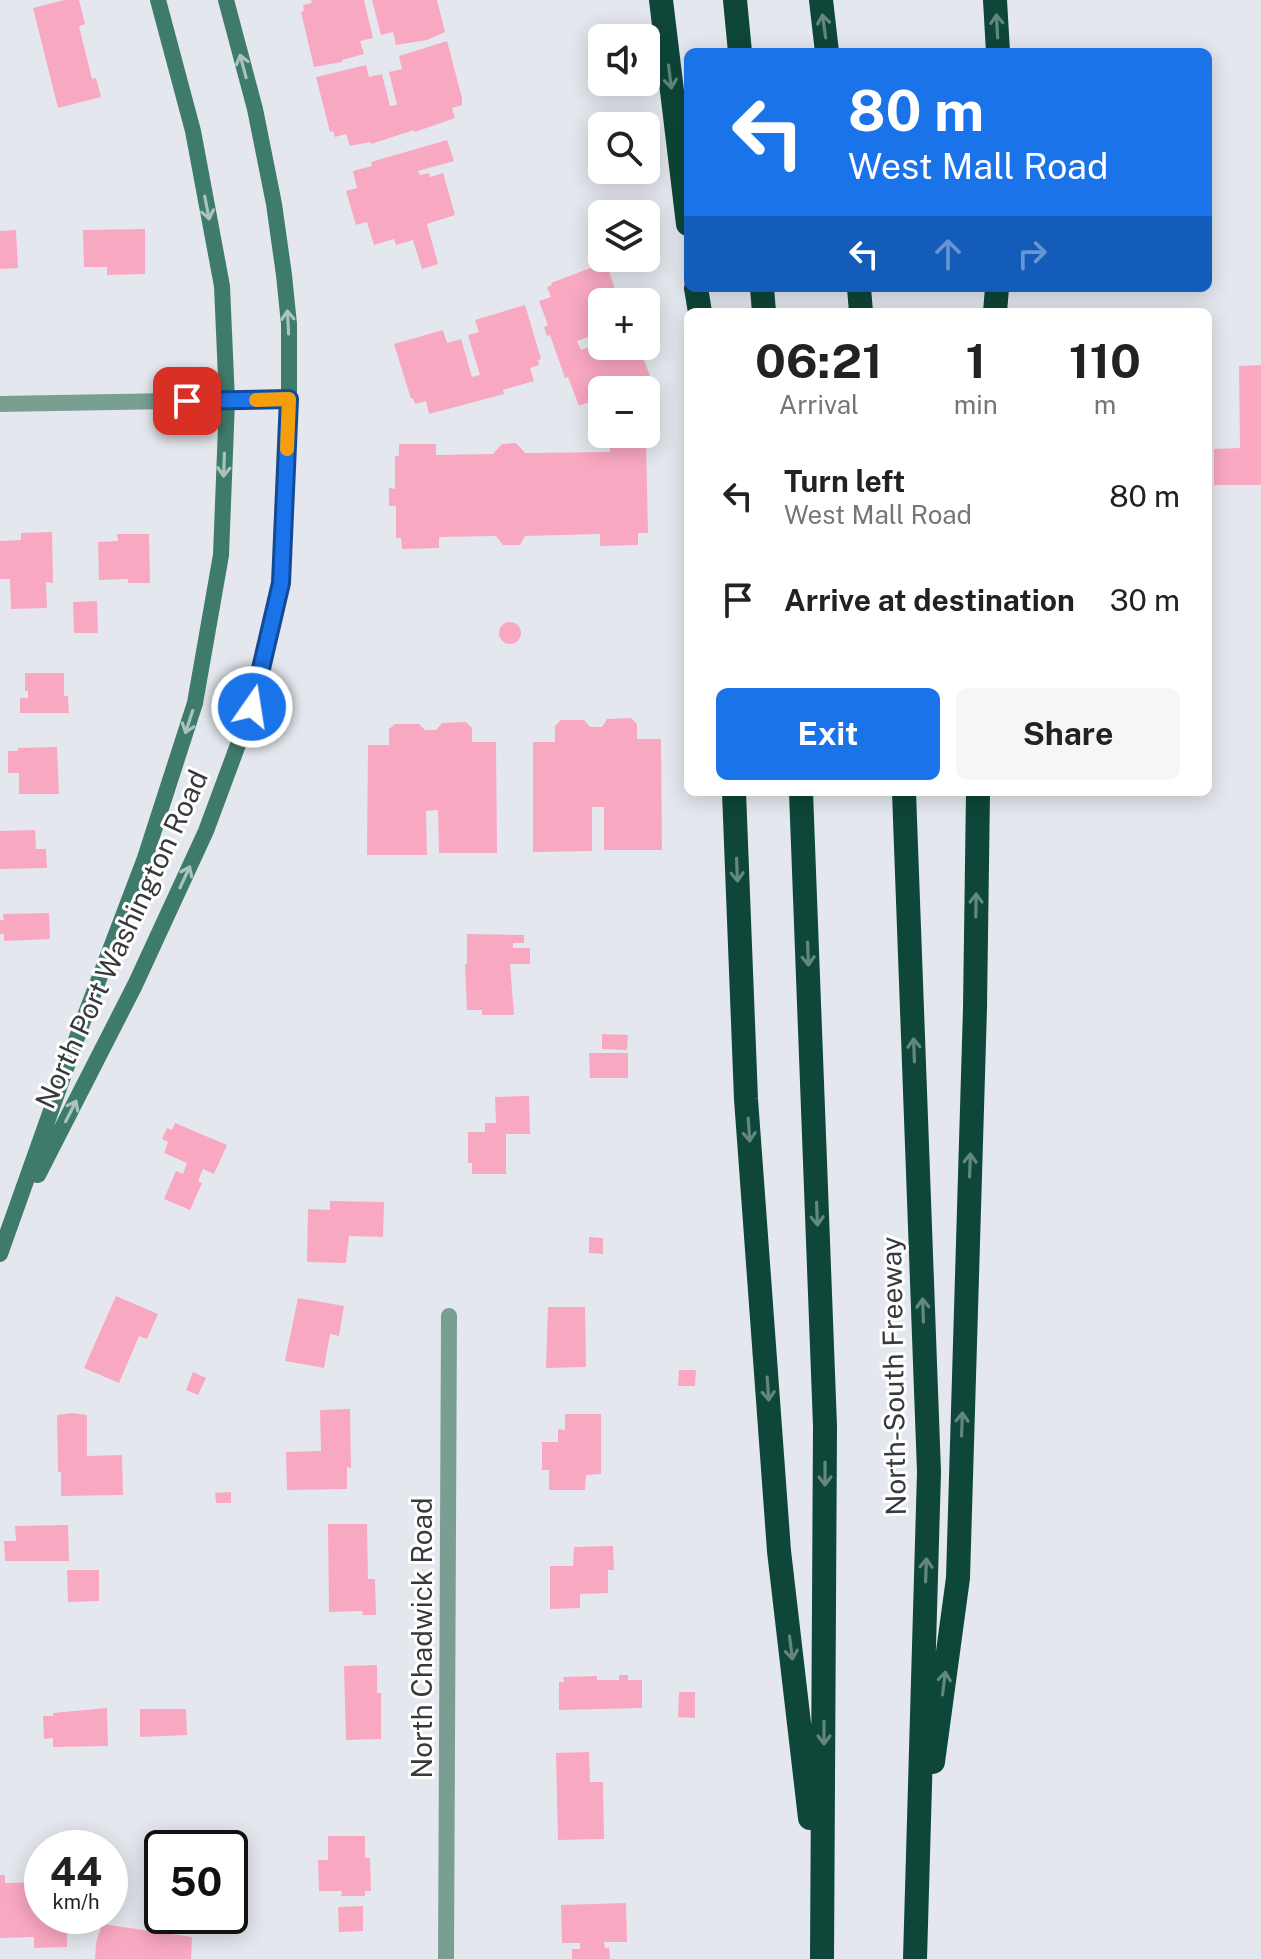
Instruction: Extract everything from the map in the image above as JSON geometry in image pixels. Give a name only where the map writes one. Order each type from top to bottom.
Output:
[{"type":"highway","points":[[661,0],[684,191]]},
{"type":"highway","points":[[735,0],[740,48]]},
{"type":"highway","points":[[821,0],[827,48]]},
{"type":"highway","points":[[995,0],[998,48]]},
{"type":"highway","points":[[734,796],[746,1099],[779,1551],[822,1925]]},
{"type":"highway","points":[[801,796],[825,1426],[822,1959]]},
{"type":"highway","name":"North-South Freeway","points":[[904,796],[929,1472],[915,1959]]},
{"type":"highway","points":[[915,1900],[958,1578],[975,1008],[978,796]]},
{"type":"main road","name":"North Port Washington Road","points":[[0,1254],[145,858],[195,703],[221,555],[227,401],[222,286],[193,131],[158,0]]},
{"type":"main road","name":"North Port Washington Road","points":[[10,1230],[135,985],[206,831],[252,707],[281,583],[289,324],[274,204],[255,109],[226,0]]},
{"type":"street","points":[[0,404],[289,399]]},
{"type":"street","name":"North Chadwick Road","points":[[446,1959],[449,1316]]},
{"type":"building","points":[[64,0],[79,0],[85,24],[79,26],[92,79],[96,78],[101,97],[58,108],[33,8]]},
{"type":"building","points":[[311,0],[364,0],[373,38],[360,41],[364,54],[314,67],[301,12],[304,11],[303,5],[312,3]]},
{"type":"building","points":[[372,0],[437,0],[445,32],[427,40],[396,45],[393,32],[381,35]]},
{"type":"building","points":[[447,41],[462,98],[462,105],[452,108],[455,118],[371,144],[350,146],[346,134],[335,137],[333,131],[330,132],[316,77],[366,65],[369,77],[382,74],[390,106],[397,105],[389,72],[402,69],[399,56]]},
{"type":"building","points":[[447,140],[454,161],[418,171],[420,175],[429,173],[430,177],[443,173],[455,215],[427,224],[438,264],[422,269],[413,240],[396,245],[394,239],[374,245],[367,222],[356,225],[346,191],[357,188],[353,171],[372,166],[371,162]]},
{"type":"building","points":[[145,229],[145,274],[107,275],[107,267],[84,267],[83,230]]},
{"type":"building","points":[[16,230],[18,268],[0,269],[0,231]]},
{"type":"building","points":[[588,269],[588,272],[609,272],[614,288],[588,288],[588,337],[577,341],[581,350],[588,347],[588,360],[644,360],[650,376],[588,376],[588,402],[579,406],[544,327],[548,325],[539,301],[551,297],[547,287]]},
{"type":"building","points":[[525,305],[541,359],[538,360],[539,365],[530,368],[534,381],[503,390],[504,394],[429,414],[426,401],[415,404],[394,344],[443,330],[447,343],[461,339],[472,377],[480,375],[468,335],[479,332],[475,320]]},
{"type":"building","points":[[1261,365],[1261,485],[1214,485],[1214,449],[1240,448],[1239,366]]},
{"type":"building","points":[[516,443],[525,453],[610,452],[610,448],[646,448],[648,533],[638,533],[638,545],[600,546],[600,534],[525,536],[520,545],[503,545],[496,536],[439,537],[439,548],[402,549],[401,538],[396,538],[396,506],[389,506],[389,488],[395,489],[395,456],[399,456],[399,444],[436,444],[436,455],[493,454],[502,444]]},
{"type":"building","points":[[52,532],[53,583],[46,582],[47,608],[11,609],[10,579],[0,579],[0,541],[21,540],[21,533]]},
{"type":"building","points":[[117,534],[149,534],[150,583],[128,583],[128,579],[99,580],[98,542],[118,541]]},
{"type":"building","points":[[97,601],[98,633],[74,633],[73,602]]},
{"type":"building","points":[[510,622],[518,625],[521,633],[518,641],[510,644],[502,641],[499,633],[502,625]]},
{"type":"building","points":[[25,673],[64,673],[64,696],[68,696],[69,713],[20,713],[20,698],[28,698]]},
{"type":"building","points":[[631,718],[637,724],[637,739],[661,739],[662,850],[604,850],[604,807],[592,807],[592,851],[533,852],[533,742],[555,742],[555,726],[561,720],[584,720],[590,727],[602,727],[607,719]]},
{"type":"building","points":[[466,722],[472,728],[472,742],[496,742],[497,853],[439,853],[438,810],[426,811],[427,855],[367,855],[368,745],[389,745],[389,729],[395,724],[419,724],[425,730],[436,730],[442,723]]},
{"type":"building","points":[[57,747],[59,794],[19,794],[19,773],[8,773],[8,751]]},
{"type":"building","points":[[35,830],[36,849],[46,849],[47,868],[0,869],[0,831]]},
{"type":"building","points":[[49,913],[50,939],[4,941],[4,934],[0,934],[3,914]]},
{"type":"building","points":[[467,934],[524,935],[524,943],[513,943],[513,948],[530,948],[530,964],[510,964],[514,1015],[482,1015],[482,1010],[467,1010]]},
{"type":"building","points":[[602,1034],[628,1035],[627,1050],[602,1049]]},
{"type":"building","points":[[589,1053],[628,1053],[628,1078],[590,1078]]},
{"type":"building","points":[[529,1096],[530,1134],[506,1134],[506,1174],[472,1174],[472,1163],[468,1163],[468,1132],[485,1132],[485,1123],[496,1123],[495,1097]]},
{"type":"building","points":[[175,1123],[227,1145],[214,1174],[203,1169],[198,1181],[202,1183],[190,1210],[164,1199],[176,1171],[183,1174],[187,1163],[164,1153],[168,1142],[162,1139],[167,1128],[172,1130]]},
{"type":"building","points":[[330,1201],[384,1202],[383,1237],[349,1236],[346,1263],[307,1262],[308,1209],[330,1210]]},
{"type":"building","points":[[589,1237],[603,1238],[603,1254],[589,1253]]},
{"type":"building","points":[[116,1296],[158,1314],[147,1339],[139,1336],[119,1383],[84,1368]]},
{"type":"building","points":[[298,1298],[344,1306],[339,1336],[330,1334],[324,1368],[285,1361]]},
{"type":"building","points":[[548,1307],[585,1307],[586,1367],[546,1368]]},
{"type":"building","points":[[679,1370],[696,1370],[695,1386],[678,1386]]},
{"type":"building","points":[[193,1372],[206,1378],[198,1395],[186,1390]]},
{"type":"building","points":[[350,1409],[351,1468],[347,1467],[347,1489],[287,1490],[286,1452],[321,1451],[320,1410]]},
{"type":"building","points":[[565,1414],[601,1414],[601,1474],[586,1475],[585,1490],[549,1490],[549,1470],[542,1470],[542,1442],[558,1442],[558,1429],[565,1430]]},
{"type":"building","points":[[57,1415],[87,1415],[87,1456],[122,1455],[123,1495],[61,1496]]},
{"type":"building","points":[[231,1492],[231,1503],[216,1503],[215,1493]]},
{"type":"building","points":[[328,1524],[367,1524],[368,1579],[375,1579],[376,1615],[363,1615],[362,1611],[329,1612]]},
{"type":"building","points":[[68,1525],[69,1561],[5,1561],[4,1541],[16,1541],[15,1526]]},
{"type":"building","points":[[613,1546],[614,1570],[608,1570],[608,1593],[580,1594],[580,1608],[550,1609],[550,1566],[573,1566],[574,1547]]},
{"type":"building","points":[[67,1570],[99,1570],[99,1601],[68,1602]]},
{"type":"building","points":[[377,1665],[377,1693],[381,1693],[381,1739],[346,1740],[344,1666]]},
{"type":"building","points":[[619,1675],[628,1675],[628,1680],[642,1680],[642,1708],[559,1710],[559,1682],[564,1682],[563,1677],[597,1676],[597,1680],[619,1680]]},
{"type":"building","points":[[679,1692],[695,1692],[695,1718],[678,1717]]},
{"type":"building","points":[[107,1708],[108,1746],[53,1747],[53,1738],[44,1739],[43,1716]]},
{"type":"building","points":[[140,1709],[186,1709],[187,1735],[140,1737]]},
{"type":"building","points":[[589,1752],[590,1782],[603,1782],[604,1839],[558,1840],[556,1753]]},
{"type":"building","points":[[328,1836],[365,1836],[365,1858],[370,1858],[371,1891],[365,1891],[365,1896],[341,1896],[342,1891],[319,1891],[318,1860],[328,1860]]},
{"type":"building","points":[[0,1875],[5,1875],[5,1883],[24,1882],[24,1934],[67,1934],[67,1947],[34,1948],[34,1937],[0,1938]]},
{"type":"building","points":[[626,1903],[627,1942],[604,1942],[605,1948],[609,1948],[610,1959],[572,1959],[572,1949],[580,1949],[580,1943],[562,1943],[561,1905]]},
{"type":"building","points":[[363,1906],[363,1931],[339,1932],[338,1907]]},
{"type":"building","points":[[128,1928],[144,1930],[144,1934],[192,1937],[191,1959],[95,1959],[99,1934],[128,1934]]},
{"type":"slow traffic","points":[[256,400],[289,399],[287,449]]},
{"type":"route","points":[[187,401],[289,399],[281,583],[252,707]]}]
